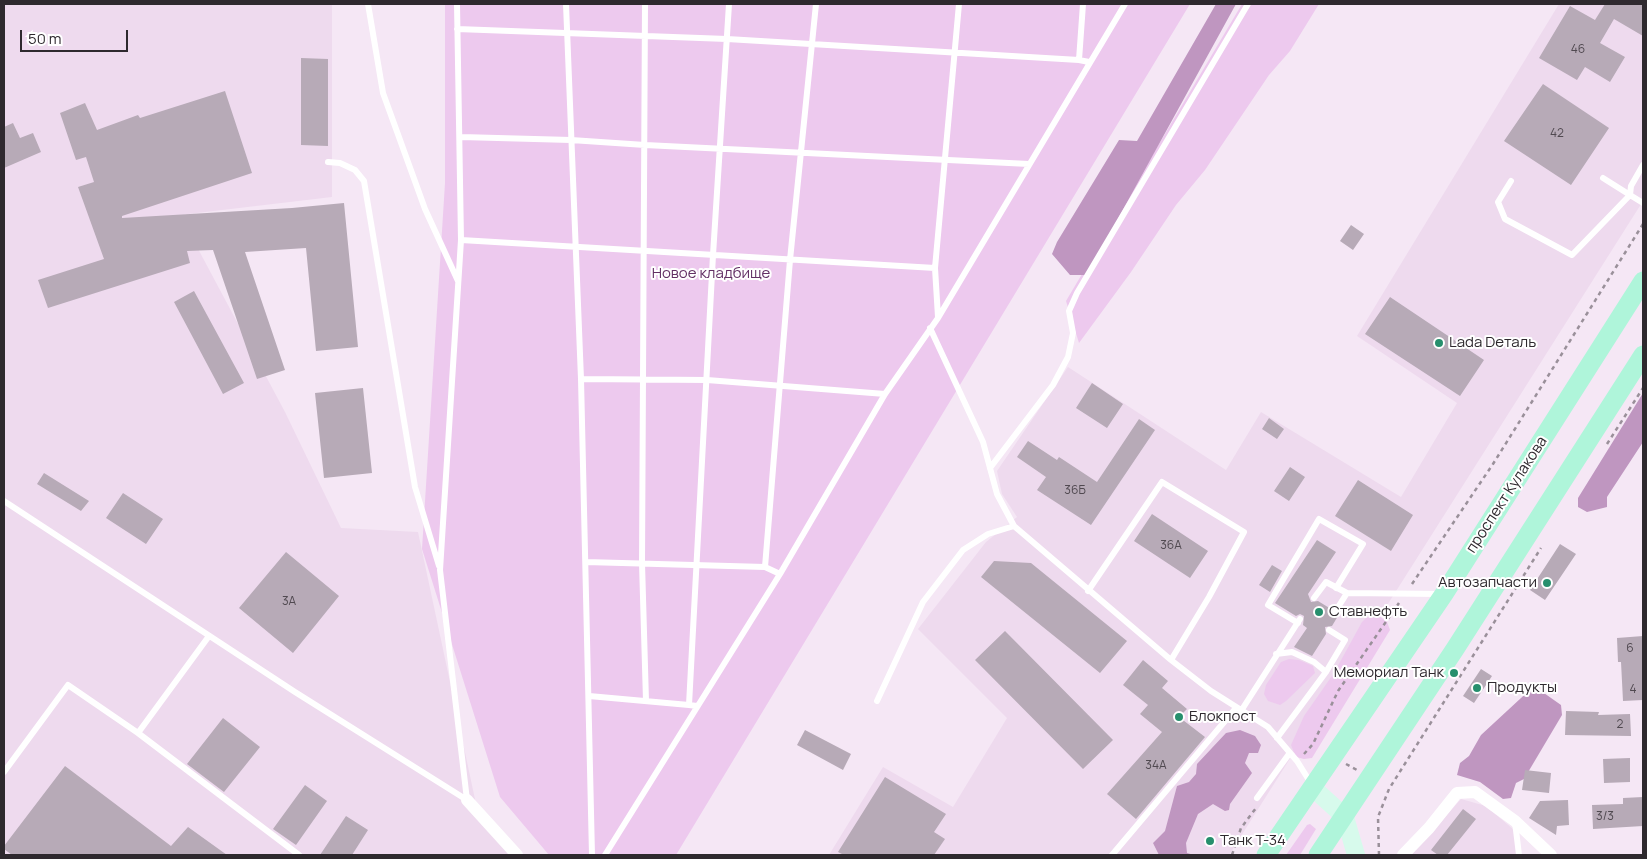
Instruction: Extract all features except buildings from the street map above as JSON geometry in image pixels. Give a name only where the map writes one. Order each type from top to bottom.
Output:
[{"type":"main road","name":"проспект Кулакова","points":[[1266,855],[1444,594],[1643,282]]},
{"type":"main road","points":[[1318,855],[1366,785],[1643,355]]},
{"type":"main road","points":[[1355,850],[1356,814],[1366,785]]},
{"type":"main road","points":[[1313,788],[1345,817],[1355,850]]},
{"type":"street","points":[[1403,855],[1457,793],[1475,792],[1515,821],[1551,855]]},
{"type":"street","points":[[468,800],[517,855]]},
{"type":"lane","points":[[368,4],[383,94],[425,209],[458,282]]},
{"type":"lane","points":[[440,570],[461,240],[461,137],[457,4]]},
{"type":"lane","points":[[566,4],[586,562],[592,855]]},
{"type":"lane","points":[[645,4],[642,563],[646,701]]},
{"type":"lane","points":[[689,705],[713,255],[729,4]]},
{"type":"lane","points":[[765,567],[790,260],[816,4]]},
{"type":"lane","points":[[938,318],[935,268],[959,4]]},
{"type":"lane","points":[[1079,60],[1083,4]]},
{"type":"lane","points":[[605,855],[780,574],[885,394],[938,318],[1125,4]]},
{"type":"lane","points":[[990,468],[1053,385],[1068,356],[1072,333],[1069,311],[1077,293],[1248,4]]},
{"type":"lane","points":[[457,29],[727,39],[812,46],[956,52],[1089,62]]},
{"type":"lane","points":[[461,137],[571,140],[645,146],[721,148],[1030,164]]},
{"type":"lane","points":[[328,162],[355,170],[364,181],[416,486],[440,570],[468,800]]},
{"type":"lane","points":[[1511,181],[1498,202],[1505,219],[1572,255],[1630,195],[1631,186],[1643,165]]},
{"type":"lane","points":[[1604,178],[1643,203]]},
{"type":"lane","points":[[461,240],[935,268]]},
{"type":"lane","points":[[930,328],[983,442],[997,494],[1014,526],[1171,660],[1268,728],[1297,761],[1313,788]]},
{"type":"lane","points":[[580,379],[707,380],[885,394]]},
{"type":"lane","points":[[1088,591],[1162,482],[1244,532],[1209,598],[1171,660]]},
{"type":"lane","points":[[4,501],[209,636],[468,800]]},
{"type":"lane","points":[[1112,855],[1239,709],[1299,621],[1268,605],[1319,519],[1363,544],[1336,588]]},
{"type":"lane","points":[[877,701],[923,602],[963,550],[988,534],[1014,526]]},
{"type":"lane","points":[[586,562],[765,567],[780,574]]},
{"type":"lane","points":[[1314,598],[1326,582],[1346,594],[1444,594]]},
{"type":"lane","points":[[1335,612],[1346,594]]},
{"type":"lane","points":[[1277,738],[1326,672],[1345,640],[1329,630]]},
{"type":"lane","points":[[138,733],[209,636]]},
{"type":"lane","points":[[1276,654],[1292,652],[1314,662],[1326,672]]},
{"type":"lane","points":[[4,772],[68,685],[138,733],[299,855]]},
{"type":"lane","points":[[589,696],[697,706]]},
{"type":"lane","points":[[1258,798],[1289,754]]},
{"type":"lane","points":[[1515,821],[1519,855]]},
{"type":"path","points":[[1389,789],[1366,785],[1334,757],[1312,744],[1338,690],[1493,464],[1643,224]]},
{"type":"path","points":[[1602,452],[1643,388]]},
{"type":"path","points":[[1378,855],[1378,817],[1389,789],[1546,540]]},
{"type":"shaded area","points":[[4,4],[332,4],[332,197],[180,215],[285,412],[341,528],[418,532],[479,818],[511,855],[4,855]]},
{"type":"shaded area","points":[[1216,4],[1236,4],[1087,275],[1070,275],[1052,254],[1057,242],[1119,140],[1137,141]]},
{"type":"shaded area","points":[[1559,4],[1643,4],[1643,201],[1229,855],[829,855],[883,767],[953,807],[1007,718],[918,629],[986,542],[1017,517],[1002,494],[997,471],[1068,367],[1226,470],[1261,412],[1401,497],[1457,403],[1357,336]]},
{"type":"shaded area","points":[[1643,393],[1643,442],[1607,497],[1607,507],[1587,512],[1578,507],[1578,498]]},
{"type":"shaded area","points":[[1534,686],[1561,705],[1562,715],[1524,779],[1516,783],[1511,798],[1503,799],[1480,782],[1457,775],[1460,763],[1469,756],[1481,735]]},
{"type":"shaded area","points":[[1240,730],[1255,736],[1261,745],[1258,753],[1249,753],[1245,763],[1252,773],[1230,804],[1229,810],[1225,811],[1213,804],[1198,814],[1186,843],[1187,853],[1194,855],[1159,855],[1153,843],[1165,831],[1177,786],[1189,782],[1196,774],[1197,764],[1226,733]]},
{"type":"shaded area","points":[[1461,799],[1486,806],[1514,830],[1522,855],[1411,855]]},
{"type":"green space","name":"Новое кладбище","points":[[445,4],[1190,4],[676,855],[549,855],[500,797],[422,549],[445,183]]},
{"type":"green space","points":[[1242,4],[1319,4],[1290,51],[1269,75],[1205,170],[1176,205],[1131,272],[1079,343],[1066,301]]},
{"type":"green space","points":[[1370,614],[1378,615],[1387,622],[1390,630],[1312,758],[1296,757],[1291,745],[1304,716],[1334,673],[1362,622]]},
{"type":"green space","points":[[1289,659],[1299,660],[1313,666],[1315,673],[1280,705],[1268,701],[1264,694],[1266,685],[1281,662]]},
{"type":"green space","points":[[1310,824],[1316,829],[1300,855],[1286,855],[1307,825]]},
{"type":"place","name":"Lada Dеталь","points":[[1439,343]]},
{"type":"place","name":"Автозапчасти","points":[[1547,583]]},
{"type":"place","name":"Ставнефть","points":[[1319,612]]},
{"type":"place","name":"Мемориал Танк","points":[[1454,673]]},
{"type":"place","name":"Продукты","points":[[1477,688]]},
{"type":"place","name":"Блокпост","points":[[1179,717]]},
{"type":"place","name":"Танк Т-34","points":[[1210,841]]}]
